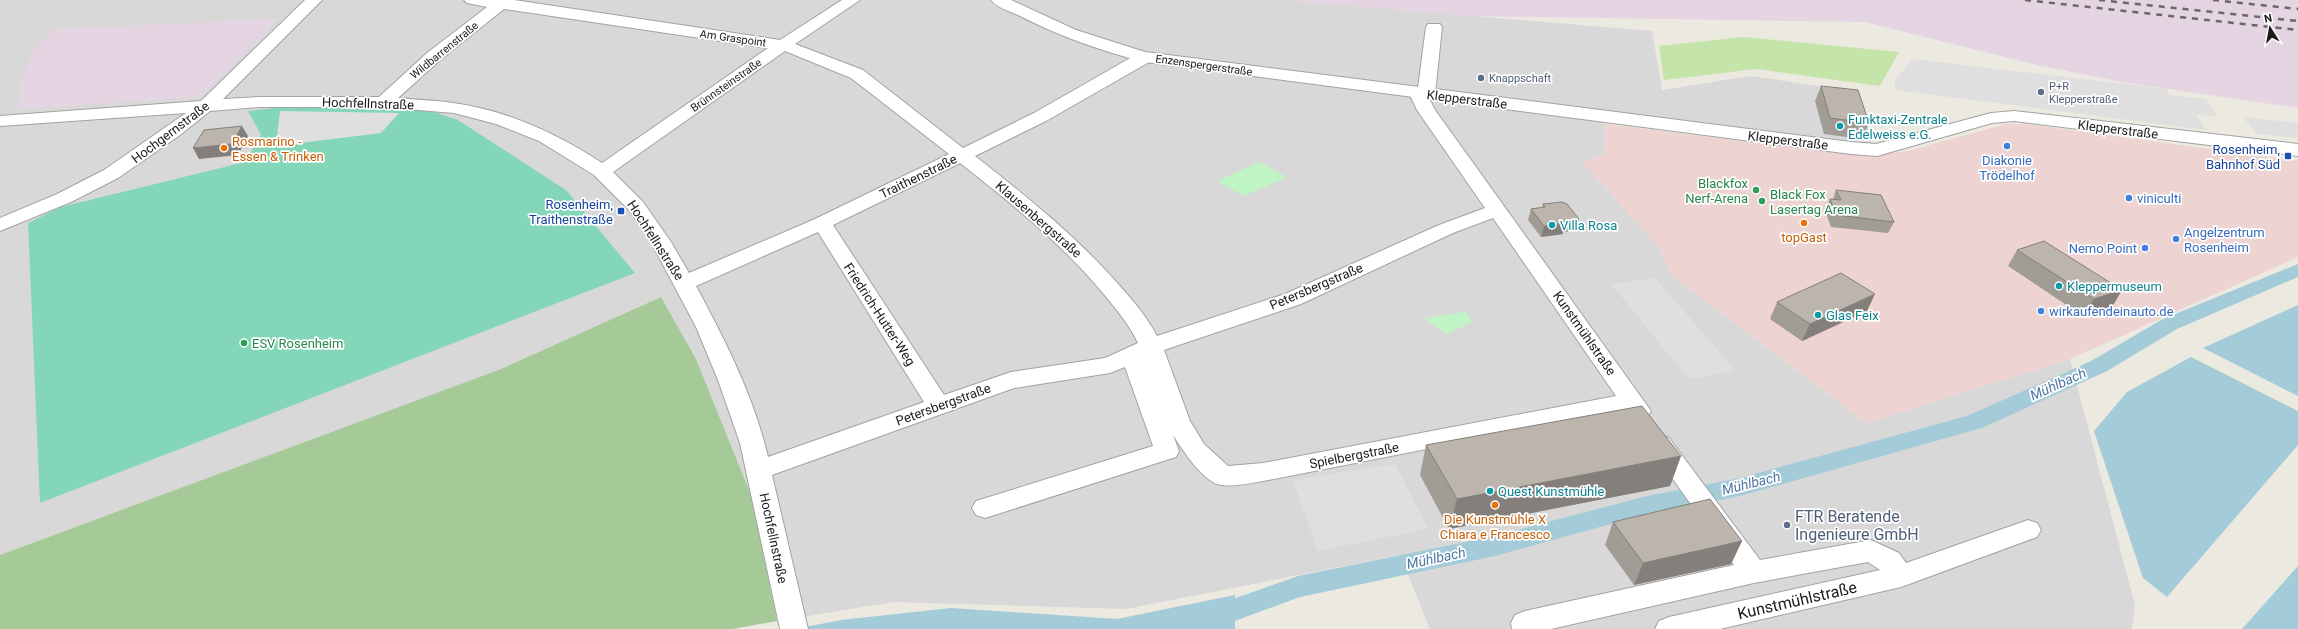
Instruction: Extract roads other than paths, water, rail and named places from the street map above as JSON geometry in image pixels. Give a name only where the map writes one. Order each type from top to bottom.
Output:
[{"type":"street","name":"Hochgernstraße","points":[[0,225],[64,198],[111,174],[208,105],[314,0]]},
{"type":"street","name":"Am Graspoint","points":[[472,0],[504,2],[783,45],[857,74],[962,155]]},
{"type":"street","name":"Brünnsteinstraße","points":[[601,170],[615,164],[783,45],[852,0]]},
{"type":"street","name":"Enzenspergerstraße","points":[[999,0],[1088,41],[1113,50],[1145,57],[1422,94]]},
{"type":"street","name":"Wildbarrenstraße","points":[[383,102],[433,57],[504,2]]},
{"type":"street","points":[[1422,94],[1434,27]]},
{"type":"street","name":"Traithenstraße","points":[[684,284],[822,223],[962,155],[1040,116],[1145,57]]},
{"type":"street","name":"Klepperstraße","points":[[1422,94],[1871,150],[1892,147],[1991,118],[2014,116],[2298,150]]},
{"type":"street","name":"Kunstmühlstraße","points":[[1422,94],[1426,110],[1632,401],[1682,476],[1754,572]]},
{"type":"street","name":"Hochfellnstraße","points":[[0,121],[208,105],[268,102],[383,102],[454,108],[502,120],[545,137],[601,170],[636,206],[661,242],[707,327],[730,380],[750,436],[759,470],[792,624]]},
{"type":"street","name":"Klausenbergstraße","points":[[962,155],[1051,227],[1086,260],[1139,322],[1142,351]]},
{"type":"street","name":"Petersbergstraße","points":[[759,470],[1011,380],[1110,365],[1142,351],[1293,299],[1446,229],[1497,210]]},
{"type":"street","name":"Friedrich-Hutter-Weg","points":[[822,223],[938,405]]},
{"type":"street","points":[[985,508],[1167,451],[1142,351]]},
{"type":"street","name":"Spielbergstraße","points":[[1142,351],[1178,422],[1195,450],[1222,476],[1263,472],[1632,401]]},
{"type":"street","name":"Kunstmühlstraße","points":[[1669,629],[1901,576],[2028,530]]},
{"type":"street","points":[[1526,629],[1525,623],[1754,572],[1871,551],[1889,561],[1901,576]]},
{"type":"water","points":[[2298,305],[2298,396],[2203,348]]},
{"type":"water","points":[[2191,357],[2298,411],[2298,445],[2167,597],[2143,578],[2094,431],[2127,392]]},
{"type":"water","points":[[2298,566],[2298,629],[2242,629]]},
{"type":"water","points":[[1235,595],[1235,629],[795,629],[841,620],[951,608],[1117,619]]},
{"type":"waterway","name":"Mühlbach","points":[[1181,629],[1298,587],[1495,546],[1647,505],[1740,487],[1974,422],[2099,366],[2170,324],[2298,270]]},
{"type":"railway","points":[[2025,0],[2298,30]]},
{"type":"railway","points":[[2099,0],[2298,21]]},
{"type":"railway","points":[[2213,0],[2298,9]]},
{"type":"place","name":"Knappschaft","points":[[1481,78]]},
{"type":"place","name":"P+R Klepperstraße","points":[[2041,92]]},
{"type":"place","name":"Funktaxi-Zentrale Edelweiss e.G.","points":[[1840,126]]},
{"type":"place","name":"Diakonie Trödelhof","points":[[2007,146]]},
{"type":"place","name":"Rosmarino - Essen & Trinken","points":[[224,148]]},
{"type":"place","name":"Rosenheim, Bahnhof Süd","points":[[2288,156]]},
{"type":"place","name":"Blackfox Nerf-Arena","points":[[1756,190]]},
{"type":"place","name":"viniculti","points":[[2129,198]]},
{"type":"place","name":"Black Fox Lasertag Arena","points":[[1762,201]]},
{"type":"place","name":"Rosenheim, Traithenstraße","points":[[621,211]]},
{"type":"place","name":"topGast","points":[[1804,223]]},
{"type":"place","name":"Villa Rosa","points":[[1552,225]]},
{"type":"place","name":"Angelzentrum Rosenheim","points":[[2176,239]]},
{"type":"place","name":"Nemo Point","points":[[2145,248]]},
{"type":"place","name":"Kleppermuseum","points":[[2059,286]]},
{"type":"place","name":"wirkaufendeinauto.de","points":[[2041,311]]},
{"type":"place","name":"Glas Feix","points":[[1818,315]]},
{"type":"place","name":"ESV Rosenheim","points":[[244,343]]},
{"type":"place","name":"Quest Kunstmühle","points":[[1490,491]]},
{"type":"place","name":"Die Kunstmühle X Chiara e Francesco","points":[[1495,505]]},
{"type":"place","name":"FTR Beratende Ingenieure GmbH","points":[[1787,525]]}]
